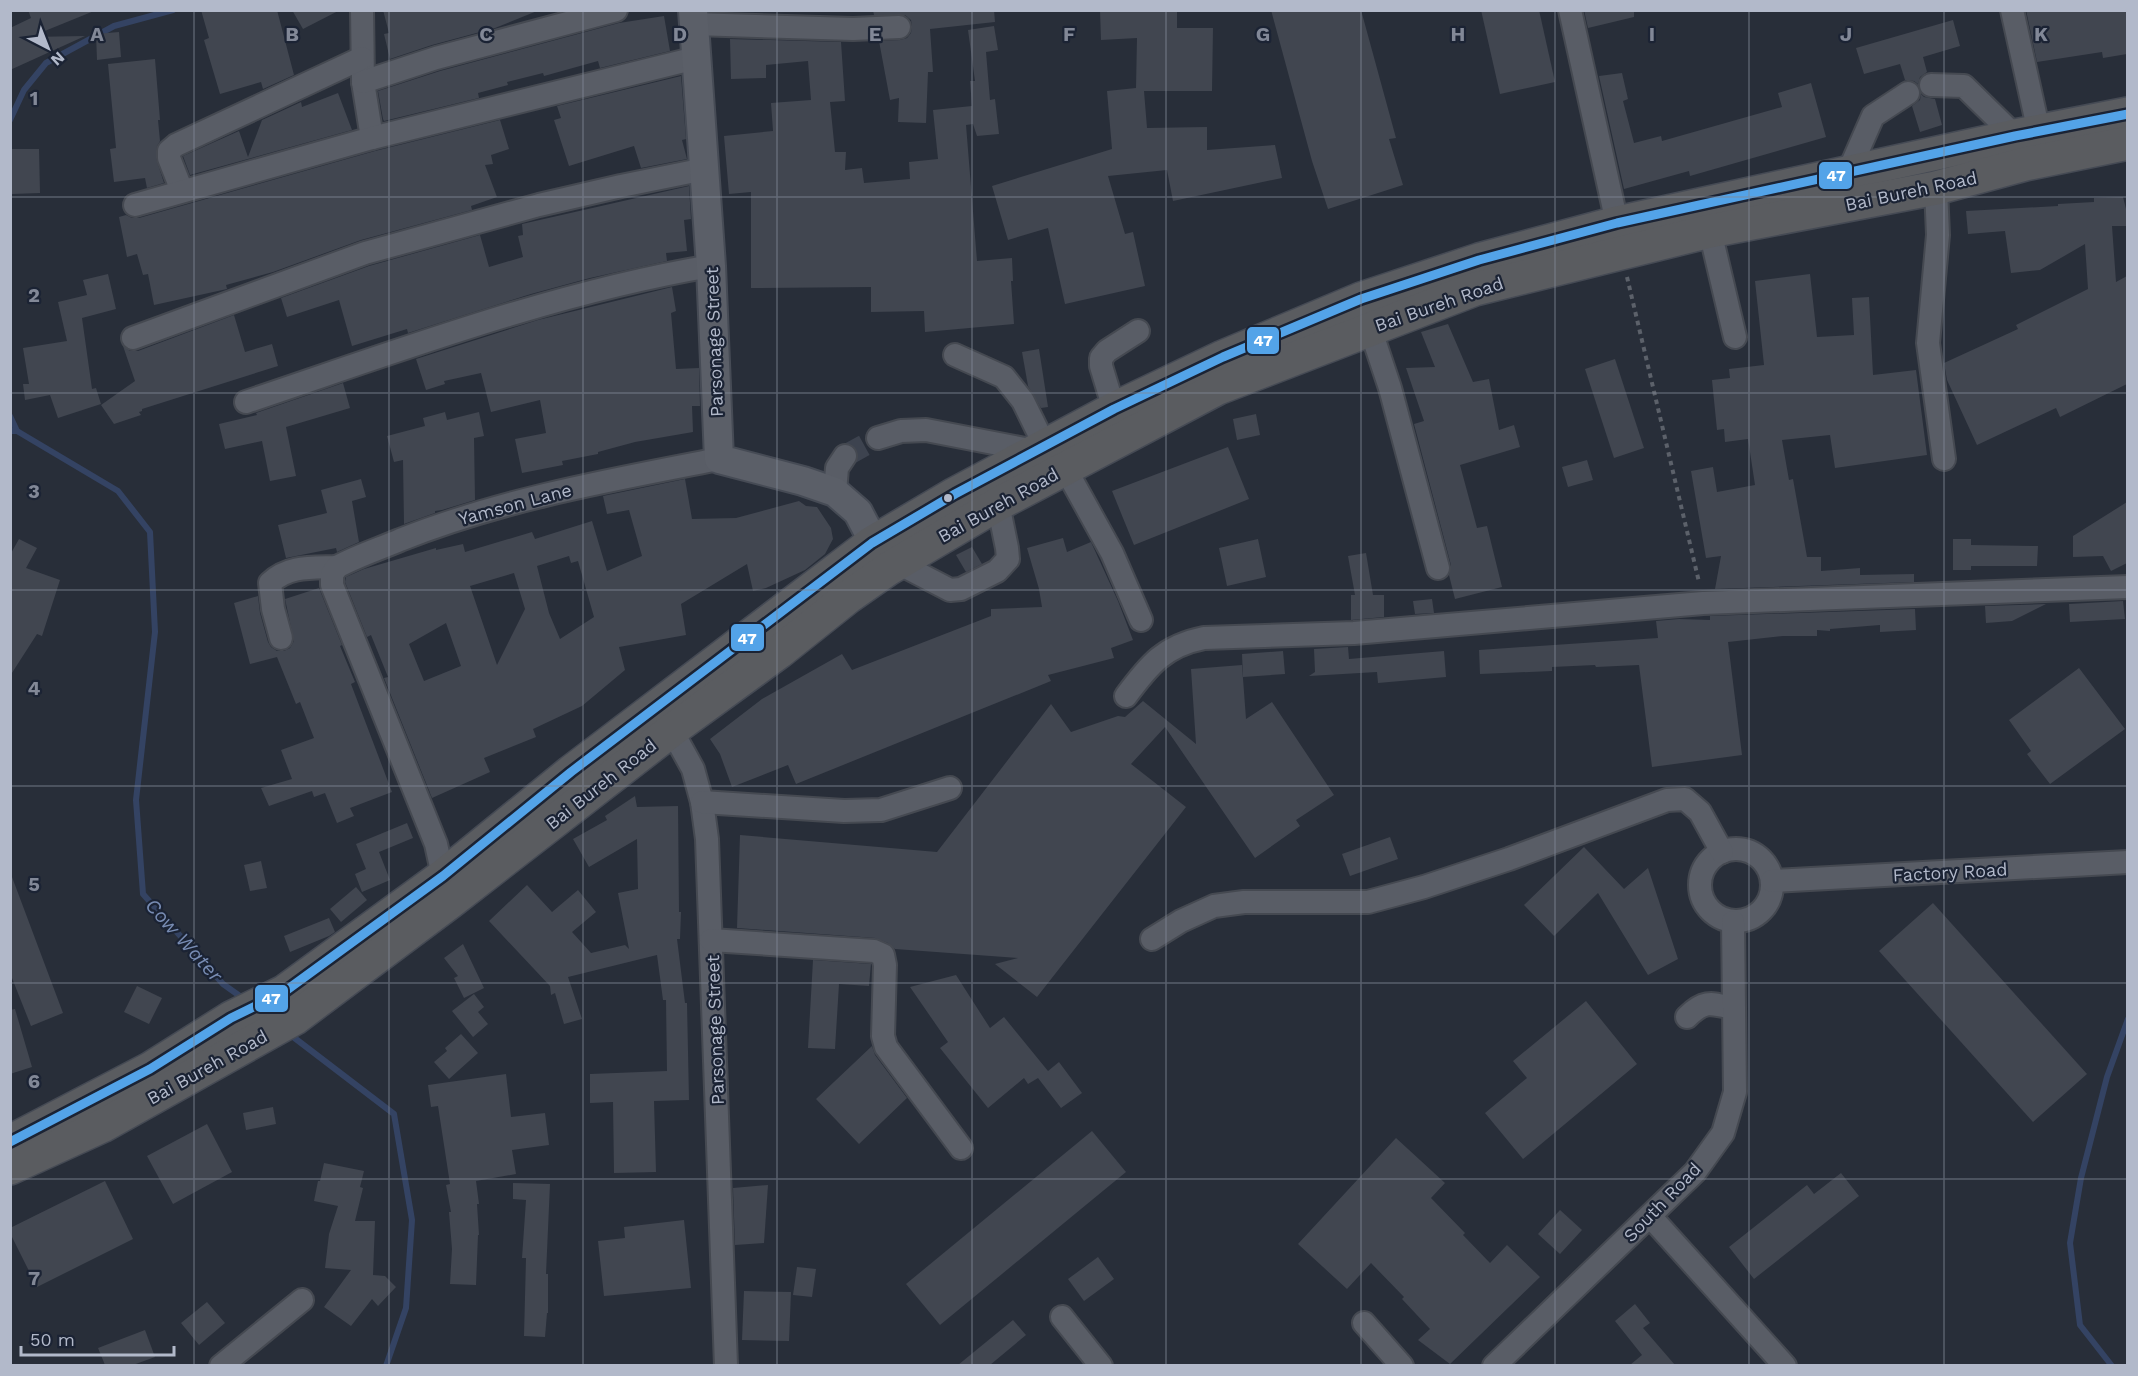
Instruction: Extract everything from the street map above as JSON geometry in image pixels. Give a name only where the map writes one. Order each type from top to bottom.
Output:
[{"type":"highway","points":[[1619,238],[1848,174],[2127,114]]},
{"type":"highway","name":"Bai Bureh Road","points":[[10,1142],[150,1070],[238,1032],[289,1005],[450,902],[664,718],[779,652],[848,597],[886,558],[998,504],[1048,455],[1218,388],[1365,313],[1475,289],[1619,238],[1710,231],[1936,188],[2025,164],[2127,143]]},
{"type":"highway","points":[[886,558],[955,494],[1048,455],[1114,409],[1223,357],[1365,313]]},
{"type":"highway","points":[[289,1005],[570,772],[664,718]]},
{"type":"highway","name":"Bai Bureh Road","points":[[10,1168],[102,1126],[238,1032]]},
{"type":"main road","name":"Parsonage Street","points":[[693,17],[711,266],[719,459]]},
{"type":"main road","points":[[719,459],[802,480],[835,492],[858,512],[886,558]]},
{"type":"street","points":[[362,10],[363,82],[372,138]]},
{"type":"street","points":[[363,82],[436,58],[616,10]]},
{"type":"street","points":[[1570,10],[1619,238]]},
{"type":"street","points":[[2012,10],[2027,134]]},
{"type":"street","points":[[693,17],[853,28],[899,27]]},
{"type":"street","points":[[135,205],[372,138],[696,57]]},
{"type":"street","points":[[182,191],[169,151],[176,144],[363,58]]},
{"type":"street","points":[[1931,85],[1964,86],[2027,134]]},
{"type":"street","points":[[1848,174],[1873,116],[1908,93]]},
{"type":"street","points":[[133,338],[365,253],[539,205],[705,169]]},
{"type":"street","points":[[1936,188],[1938,235],[1928,343],[1944,459]]},
{"type":"street","points":[[1710,231],[1735,337]]},
{"type":"street","points":[[246,402],[514,314],[601,289],[711,266]]},
{"type":"street","points":[[1365,313],[1390,388],[1438,568]]},
{"type":"street","points":[[1114,409],[1101,366],[1101,357],[1138,331]]},
{"type":"street","points":[[955,355],[1004,377],[1023,401],[1048,455],[1112,553],[1141,620]]},
{"type":"street","points":[[878,438],[901,431],[926,430],[1048,455]]},
{"type":"street","points":[[835,492],[837,468],[845,456]]},
{"type":"street","name":"Yamson Lane","points":[[335,576],[429,528],[510,503],[593,483],[719,459]]},
{"type":"street","points":[[886,558],[950,590],[960,589],[997,572],[1008,559],[998,504]]},
{"type":"street","points":[[281,638],[273,609],[270,583],[279,574],[295,568],[335,576],[436,844],[443,876]]},
{"type":"street","points":[[1126,696],[1145,671],[1162,654],[1183,642],[1204,638],[1354,633],[1703,603],[2127,587]]},
{"type":"street","name":"Parsonage Street","points":[[664,718],[693,769],[702,802],[707,839],[726,1365]]},
{"type":"street","points":[[702,802],[844,811],[881,810],[950,788]]},
{"type":"street","points":[[1152,939],[1181,921],[1214,906],[1244,902],[1368,902],[1424,887],[1509,859],[1666,800],[1685,800],[1700,812],[1722,852]]},
{"type":"street","points":[[1735,849],[1748,851],[1760,858],[1768,868],[1772,881],[1768,902],[1762,911],[1753,917],[1733,921],[1711,912],[1704,903],[1700,891],[1700,879],[1704,868],[1722,852],[1735,849]]},
{"type":"street","name":"Factory Road","points":[[1772,881],[2127,862]]},
{"type":"street","name":"South Road","points":[[1494,1365],[1695,1172],[1723,1133],[1735,1092],[1732,1008],[1733,921]]},
{"type":"street","points":[[711,940],[874,951],[883,955],[885,965],[883,1036],[886,1047],[961,1148]]},
{"type":"street","points":[[1687,1017],[1698,1006],[1709,1003],[1732,1008]]},
{"type":"street","points":[[1650,1216],[1785,1365]]},
{"type":"street","points":[[221,1365],[302,1300]]},
{"type":"street","points":[[1062,1317],[1101,1365]]},
{"type":"street","points":[[1364,1323],[1401,1365]]},
{"type":"path","points":[[1619,238],[1703,603]]},
{"type":"building","points":[[28,10],[94,11],[30,37],[85,36],[10,70],[10,28],[31,18]]},
{"type":"building","points":[[201,10],[277,10],[294,75],[263,89],[261,82],[220,94],[204,40],[209,38]]},
{"type":"building","points":[[292,10],[340,10],[303,29]]},
{"type":"building","points":[[383,10],[537,11],[495,28],[390,59],[384,34],[389,33]]},
{"type":"building","points":[[873,10],[994,10],[995,22],[930,29],[933,72],[928,72],[926,123],[898,122],[899,98],[890,100],[879,41],[907,38],[911,33],[911,20],[905,15],[874,15]]},
{"type":"building","points":[[1100,10],[1177,10],[1177,28],[1213,28],[1212,91],[1144,91],[1147,128],[1207,127],[1207,150],[1275,145],[1282,178],[1173,201],[1167,170],[1108,176],[1125,234],[1133,232],[1145,286],[1065,304],[1048,228],[1008,240],[992,186],[1112,149],[1107,91],[1136,88],[1137,38],[1101,40]]},
{"type":"building","points":[[1271,10],[1361,10],[1396,138],[1389,139],[1403,185],[1328,209],[1312,161]]},
{"type":"building","points":[[1481,10],[1539,10],[1555,82],[1500,94]]},
{"type":"building","points":[[1584,10],[1634,10],[1634,17],[1588,28]]},
{"type":"building","points":[[2026,10],[2127,10],[2127,54],[2103,58],[2102,52],[2037,62]]},
{"type":"building","points":[[664,16],[670,51],[600,68],[598,61],[544,76],[543,73],[507,82],[508,85],[478,93],[479,98],[384,121],[383,119],[378,91],[440,71],[619,23]]},
{"type":"building","points":[[1953,20],[1960,46],[1923,57],[1927,72],[1920,77],[1918,84],[1905,80],[1900,64],[1864,74],[1856,48]]},
{"type":"building","points":[[994,26],[998,50],[986,52],[990,100],[995,99],[999,134],[977,136],[973,124],[966,125],[977,261],[1012,258],[1014,324],[925,332],[924,311],[871,312],[871,287],[751,288],[751,192],[729,194],[724,136],[773,131],[771,103],[811,100],[808,61],[766,65],[766,78],[731,79],[730,39],[841,42],[845,101],[830,102],[835,152],[846,152],[845,170],[862,168],[864,183],[910,179],[909,162],[938,159],[933,110],[972,106],[970,81],[975,81],[968,30]]},
{"type":"building","points":[[119,32],[121,57],[97,60],[96,34]]},
{"type":"building","points":[[155,59],[160,120],[158,120],[160,141],[156,158],[164,183],[147,188],[145,178],[114,182],[110,149],[116,148],[108,64]]},
{"type":"building","points":[[1622,73],[1628,99],[1623,101],[1634,143],[1661,136],[1662,141],[1782,107],[1778,93],[1811,83],[1826,137],[1690,176],[1689,171],[1624,189],[1599,76]]},
{"type":"building","points":[[681,76],[686,139],[682,140],[687,159],[641,168],[634,146],[569,166],[554,120],[561,118],[557,106]]},
{"type":"building","points":[[338,93],[352,130],[190,175],[183,156],[239,131],[248,157],[262,120],[301,102],[302,107]]},
{"type":"building","points":[[1921,94],[1924,97],[1935,99],[1942,125],[1920,132],[1912,106],[1920,100]]},
{"type":"building","points":[[500,120],[509,149],[491,155],[493,164],[485,165],[497,197],[471,206],[472,210],[361,240],[273,272],[226,285],[227,289],[154,305],[148,274],[143,275],[137,254],[127,257],[119,217],[126,215],[139,218],[375,151]]},
{"type":"building","points":[[11,149],[39,149],[40,193],[12,194]]},
{"type":"building","points":[[689,186],[691,219],[684,220],[687,251],[666,253],[667,261],[531,294],[408,333],[407,329],[352,346],[339,300],[287,317],[281,298],[369,266],[480,235],[489,267],[523,257],[518,236],[523,235],[522,224]]},
{"type":"building","points":[[2123,197],[2127,226],[2112,226],[2116,282],[2127,276],[2127,384],[2060,417],[2056,408],[1977,445],[1947,380],[1944,363],[2018,329],[2016,325],[2088,289],[2085,244],[2040,270],[2011,273],[2005,231],[1968,234],[1966,211],[2058,206],[2058,204],[2094,202],[2094,198]]},
{"type":"building","points":[[108,274],[116,309],[82,318],[92,389],[96,388],[101,404],[58,418],[50,395],[25,400],[23,384],[29,384],[23,348],[67,341],[58,302],[87,295],[83,280]]},
{"type":"building","points":[[1810,274],[1817,337],[1854,335],[1852,298],[1869,297],[1873,375],[1916,370],[1927,455],[1835,468],[1830,435],[1782,440],[1789,480],[1793,479],[1807,557],[1821,557],[1821,571],[1860,568],[1860,575],[1914,574],[1914,582],[1715,589],[1721,556],[1706,558],[1691,471],[1713,467],[1717,492],[1755,485],[1748,439],[1725,442],[1724,429],[1717,430],[1712,380],[1730,378],[1729,369],[1764,365],[1755,281]]},
{"type":"building","points":[[672,287],[676,311],[671,313],[676,369],[699,368],[700,406],[692,406],[693,432],[635,442],[598,452],[598,454],[562,461],[563,465],[522,473],[515,439],[546,433],[540,400],[491,412],[481,373],[444,381],[445,384],[426,390],[416,359],[538,320]]},
{"type":"building","points":[[234,315],[245,352],[272,344],[278,366],[142,409],[139,412],[141,415],[114,424],[101,405],[135,381],[123,346],[130,351],[138,351]]},
{"type":"building","points":[[1448,324],[1473,382],[1489,379],[1499,430],[1514,425],[1520,447],[1460,465],[1477,528],[1487,526],[1502,587],[1455,599],[1449,575],[1451,565],[1414,424],[1424,421],[1406,368],[1435,367],[1421,332]]},
{"type":"building","points":[[1039,349],[1048,407],[1041,408],[1028,386],[1022,352]]},
{"type":"building","points":[[1615,359],[1644,448],[1614,458],[1585,369]]},
{"type":"building","points":[[343,383],[350,408],[286,427],[296,476],[270,481],[262,441],[225,449],[219,424],[257,415],[256,413]]},
{"type":"building","points":[[445,412],[447,420],[479,412],[484,436],[474,438],[475,500],[435,511],[435,513],[404,524],[403,460],[394,462],[387,436],[425,426],[423,418]]},
{"type":"building","points":[[1256,414],[1260,435],[1237,440],[1233,419]]},
{"type":"building","points":[[1228,447],[1249,499],[1134,545],[1112,491]]},
{"type":"building","points":[[1587,460],[1593,480],[1568,487],[1562,467]]},
{"type":"building","points":[[361,479],[366,497],[352,501],[359,542],[337,552],[336,548],[286,558],[278,525],[327,513],[321,490]]},
{"type":"building","points":[[685,479],[692,519],[736,518],[799,501],[806,506],[817,507],[831,528],[833,539],[825,554],[805,570],[766,588],[753,591],[747,564],[681,604],[686,635],[619,647],[625,670],[582,706],[533,729],[536,737],[484,758],[490,772],[432,798],[384,678],[388,677],[371,635],[367,637],[345,582],[346,577],[364,569],[436,548],[436,550],[463,544],[465,552],[532,532],[535,539],[592,521],[607,571],[642,556],[629,510],[607,514],[603,496]],"holes":[[[569,556],[571,563],[578,561],[594,617],[560,639],[549,613],[537,566]],[[514,573],[525,609],[497,665],[470,586]],[[446,623],[461,666],[424,681],[409,644]]]},
{"type":"building","points":[[2127,502],[2127,563],[2111,571],[2103,556],[2073,557],[2073,536]]},
{"type":"building","points":[[1063,538],[1067,552],[1091,542],[1118,601],[1133,640],[1111,648],[1114,658],[1048,675],[1051,681],[796,784],[788,765],[732,787],[720,754],[710,739],[762,699],[842,654],[852,670],[991,616],[991,609],[1042,607],[1027,548]]},
{"type":"building","points":[[19,539],[37,548],[26,568],[60,580],[42,636],[37,634],[10,676],[10,555]]},
{"type":"building","points":[[1258,539],[1266,577],[1227,586],[1219,548]]},
{"type":"building","points":[[1953,539],[1971,539],[1971,545],[2038,546],[2037,566],[1971,566],[1971,570],[1953,570]]},
{"type":"building","points":[[972,547],[982,564],[966,572],[956,555]]},
{"type":"building","points":[[1366,553],[1373,595],[1384,595],[1384,617],[1351,620],[1351,595],[1355,595],[1348,556]]},
{"type":"building","points":[[319,588],[342,645],[340,646],[355,682],[351,684],[392,792],[350,808],[354,816],[337,823],[325,793],[314,797],[312,791],[269,806],[261,788],[292,779],[281,750],[314,738],[300,702],[296,704],[277,657],[250,664],[234,603],[258,596],[268,642],[277,651],[284,651],[290,648],[294,641],[285,599]]},
{"type":"building","points":[[1432,599],[1434,613],[1415,614],[1413,601]]},
{"type":"building","points":[[2123,601],[2125,619],[2070,622],[2069,604]]},
{"type":"building","points":[[2046,604],[2012,621],[1986,623],[1985,606]]},
{"type":"building","points":[[1915,609],[1916,630],[1880,632],[1880,625],[1830,629],[1830,631],[1817,630],[1817,636],[1783,636],[1728,642],[1742,755],[1652,767],[1639,665],[1552,667],[1552,671],[1480,674],[1479,650],[1658,638],[1656,621],[1710,620],[1710,616]]},
{"type":"building","points":[[1348,647],[1349,659],[1444,651],[1446,677],[1378,683],[1377,672],[1309,676],[1315,672],[1314,649]]},
{"type":"building","points":[[1283,651],[1285,674],[1243,677],[1242,654]]},
{"type":"building","points":[[1242,665],[1246,719],[1272,702],[1334,795],[1296,820],[1300,826],[1255,858],[1165,727],[1131,764],[1186,807],[1037,997],[995,964],[1018,958],[895,949],[888,943],[875,938],[737,928],[740,835],[937,852],[1051,704],[1071,732],[1118,716],[1125,717],[1143,701],[1196,744],[1191,669]]},
{"type":"building","points":[[2079,668],[2125,729],[2050,784],[2027,754],[2031,751],[2009,720]]},
{"type":"building","points":[[635,796],[637,807],[678,806],[679,912],[681,912],[680,939],[677,939],[685,1003],[687,1003],[689,1100],[654,1101],[656,1172],[614,1173],[613,1102],[590,1103],[590,1074],[667,1071],[666,1000],[663,1000],[657,955],[568,977],[582,1019],[564,1024],[555,993],[551,995],[550,986],[489,921],[527,885],[552,912],[578,890],[596,912],[572,932],[591,953],[625,945],[629,949],[618,893],[638,889],[637,839],[589,867],[573,839],[607,820],[605,816]]},
{"type":"building","points":[[407,823],[413,838],[379,852],[390,880],[362,892],[355,874],[366,869],[356,844]]},
{"type":"building","points":[[1390,837],[1398,859],[1350,876],[1342,854]]},
{"type":"building","points":[[1584,847],[1624,889],[1648,868],[1678,959],[1648,975],[1598,893],[1554,936],[1524,905]]},
{"type":"building","points":[[261,861],[267,888],[250,891],[244,865]]},
{"type":"building","points":[[12,877],[63,1013],[31,1026],[10,973],[10,878]]},
{"type":"building","points":[[356,887],[367,900],[341,922],[330,909]]},
{"type":"building","points":[[1933,903],[2087,1074],[2033,1122],[1879,951]]},
{"type":"building","points":[[329,918],[335,932],[290,952],[284,936]]},
{"type":"building","points":[[463,944],[484,988],[464,998],[454,978],[458,976],[444,958]]},
{"type":"building","points":[[813,960],[871,964],[869,986],[839,984],[835,1049],[808,1048]]},
{"type":"building","points":[[956,975],[990,1028],[1004,1017],[1048,1071],[1059,1062],[1082,1093],[1061,1108],[1038,1078],[1028,1084],[1024,1078],[988,1108],[940,1048],[948,1042],[910,987]]},
{"type":"building","points":[[137,986],[162,998],[149,1024],[124,1012]]},
{"type":"building","points":[[474,994],[484,1007],[478,1012],[488,1024],[473,1037],[452,1011]]},
{"type":"building","points":[[1586,1001],[1637,1064],[1523,1159],[1485,1113],[1527,1078],[1513,1061]]},
{"type":"building","points":[[15,1009],[32,1067],[10,1074],[10,1010]]},
{"type":"building","points":[[461,1034],[478,1053],[449,1079],[434,1062]]},
{"type":"building","points":[[872,1046],[875,1055],[907,1098],[859,1144],[816,1099]]},
{"type":"building","points":[[506,1074],[511,1117],[545,1113],[549,1145],[512,1150],[516,1174],[476,1181],[479,1235],[476,1285],[450,1284],[452,1249],[449,1212],[451,1212],[446,1185],[450,1184],[438,1106],[431,1107],[428,1085]]},
{"type":"building","points":[[273,1107],[276,1124],[246,1130],[243,1113]]},
{"type":"building","points":[[207,1124],[232,1172],[173,1204],[147,1156]]},
{"type":"building","points":[[1092,1131],[1126,1172],[940,1325],[906,1284]]},
{"type":"building","points":[[1396,1138],[1445,1183],[1431,1198],[1490,1263],[1507,1245],[1540,1277],[1450,1364],[1418,1340],[1430,1329],[1402,1299],[1404,1297],[1371,1263],[1347,1289],[1298,1244]]},
{"type":"building","points":[[324,1163],[364,1171],[360,1187],[363,1188],[355,1221],[375,1221],[373,1275],[385,1276],[396,1287],[378,1306],[372,1299],[351,1326],[324,1307],[351,1270],[325,1268],[329,1234],[338,1206],[314,1201]]},
{"type":"building","points":[[1841,1173],[1859,1196],[1754,1279],[1729,1247],[1807,1185],[1814,1194]]},
{"type":"building","points":[[105,1181],[133,1239],[37,1287],[10,1233],[10,1228]]},
{"type":"building","points":[[513,1183],[550,1184],[546,1274],[548,1274],[548,1313],[545,1337],[524,1336],[526,1258],[522,1258],[526,1200],[513,1199]]},
{"type":"building","points":[[768,1185],[764,1243],[735,1245],[733,1188]]},
{"type":"building","points":[[1560,1210],[1582,1230],[1560,1254],[1538,1234]]},
{"type":"building","points":[[684,1220],[691,1288],[604,1296],[598,1241],[625,1238],[624,1227]]},
{"type":"building","points":[[1098,1257],[1114,1279],[1084,1301],[1068,1279]]},
{"type":"building","points":[[797,1267],[816,1269],[812,1297],[793,1295]]},
{"type":"building","points":[[744,1291],[791,1292],[789,1341],[742,1340]]},
{"type":"building","points":[[207,1302],[225,1323],[199,1345],[181,1323]]},
{"type":"building","points":[[1635,1304],[1650,1323],[1643,1328],[1675,1365],[1630,1365],[1642,1355],[1615,1321]]},
{"type":"building","points":[[1013,1320],[1026,1335],[990,1365],[958,1365]]},
{"type":"building","points":[[145,1330],[155,1357],[133,1365],[105,1365],[98,1348]]},
{"type":"waterway","points":[[10,120],[24,90],[46,63],[114,26],[173,10]]},
{"type":"waterway","points":[[10,416],[17,431]]},
{"type":"waterway","name":"Cow Water","points":[[10,431],[17,431],[118,491],[150,532],[155,632],[136,800],[143,894],[223,984],[244,999]]},
{"type":"waterway","points":[[2112,1366],[2080,1325],[2070,1243],[2081,1178],[2107,1077],[2128,1019]]},
{"type":"waterway","name":"Cow Water","points":[[288,1033],[394,1114],[412,1220],[406,1308],[386,1366]]},
{"type":"tunnel","points":[[845,456],[878,438]]},
{"type":"transit line","name":"47","points":[[10,1142],[150,1069],[231,1018],[284,992],[443,876],[571,772],[872,543],[955,494],[1114,409],[1223,357],[1361,299],[1479,260],[1617,223],[2015,136],[2128,114]]}]
